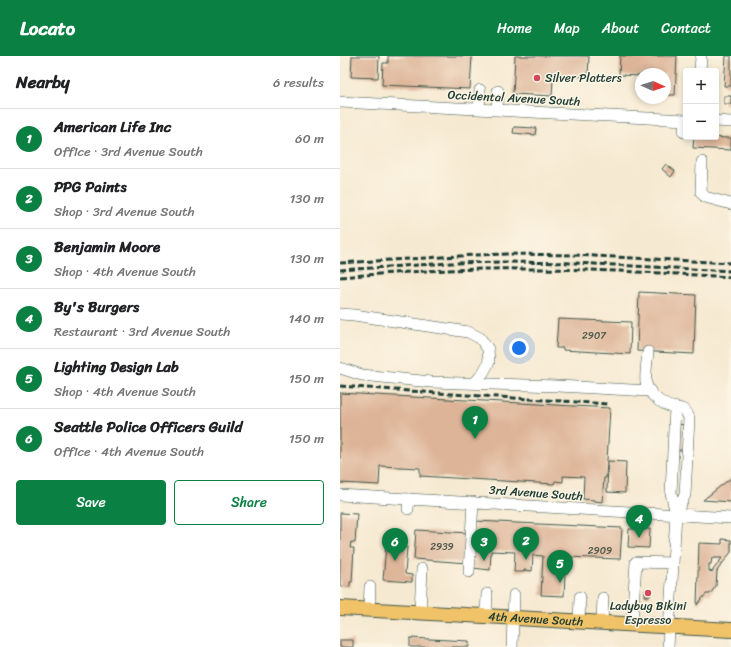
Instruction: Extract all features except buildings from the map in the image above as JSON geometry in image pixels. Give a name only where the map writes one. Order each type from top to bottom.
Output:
[{"type":"main road","name":"4th Avenue South","points":[[340,608],[731,630]]},
{"type":"street","points":[[700,68],[702,56]]},
{"type":"street","points":[[479,109],[480,90]]},
{"type":"street","points":[[497,110],[498,91]]},
{"type":"street","name":"Occidental Avenue South","points":[[340,102],[683,120]]},
{"type":"street","points":[[719,121],[731,122]]},
{"type":"street","points":[[702,162],[701,192],[705,197],[731,204]]},
{"type":"street","points":[[340,314],[354,314],[468,332],[480,338],[488,349],[489,362],[483,373],[474,383]]},
{"type":"street","points":[[648,352],[646,384],[650,391],[656,398],[666,405],[683,409],[688,414],[689,418],[685,495],[676,514]]},
{"type":"street","points":[[340,368],[362,375],[432,382],[558,386],[650,391]]},
{"type":"street","points":[[668,647],[676,514],[671,493],[675,408]]},
{"type":"street","name":"3rd Avenue South","points":[[340,495],[374,502],[408,504],[473,502],[731,518]]},
{"type":"street","points":[[469,572],[473,502]]},
{"type":"street","points":[[632,624],[636,562],[673,563]]},
{"type":"street","points":[[420,612],[422,569]]},
{"type":"street","points":[[369,610],[370,587]]},
{"type":"street","points":[[486,616],[487,594]]},
{"type":"street","points":[[512,647],[514,595]]},
{"type":"street","points":[[579,621],[580,597]]},
{"type":"street","points":[[602,622],[603,598]]},
{"type":"railway","points":[[340,263],[506,254],[575,255],[731,263]]},
{"type":"railway","points":[[340,270],[450,263],[505,262],[575,263],[731,271]]},
{"type":"railway","points":[[340,277],[479,269],[602,270],[731,277]]},
{"type":"railway","points":[[340,386],[608,404]]},
{"type":"place","name":"Silver Platters","points":[[537,78]]},
{"type":"place","name":"American Life Inc","points":[[475,439]]},
{"type":"place","name":"By's Burgers","points":[[639,538]]},
{"type":"place","name":"PPG Paints","points":[[526,560]]},
{"type":"place","name":"Seattle Police Officers Guild","points":[[395,561]]},
{"type":"place","name":"Benjamin Moore","points":[[484,561]]},
{"type":"place","name":"Lighting Design Lab","points":[[560,583]]},
{"type":"place","name":"Ladybug Bikini Espresso","points":[[648,593]]}]
